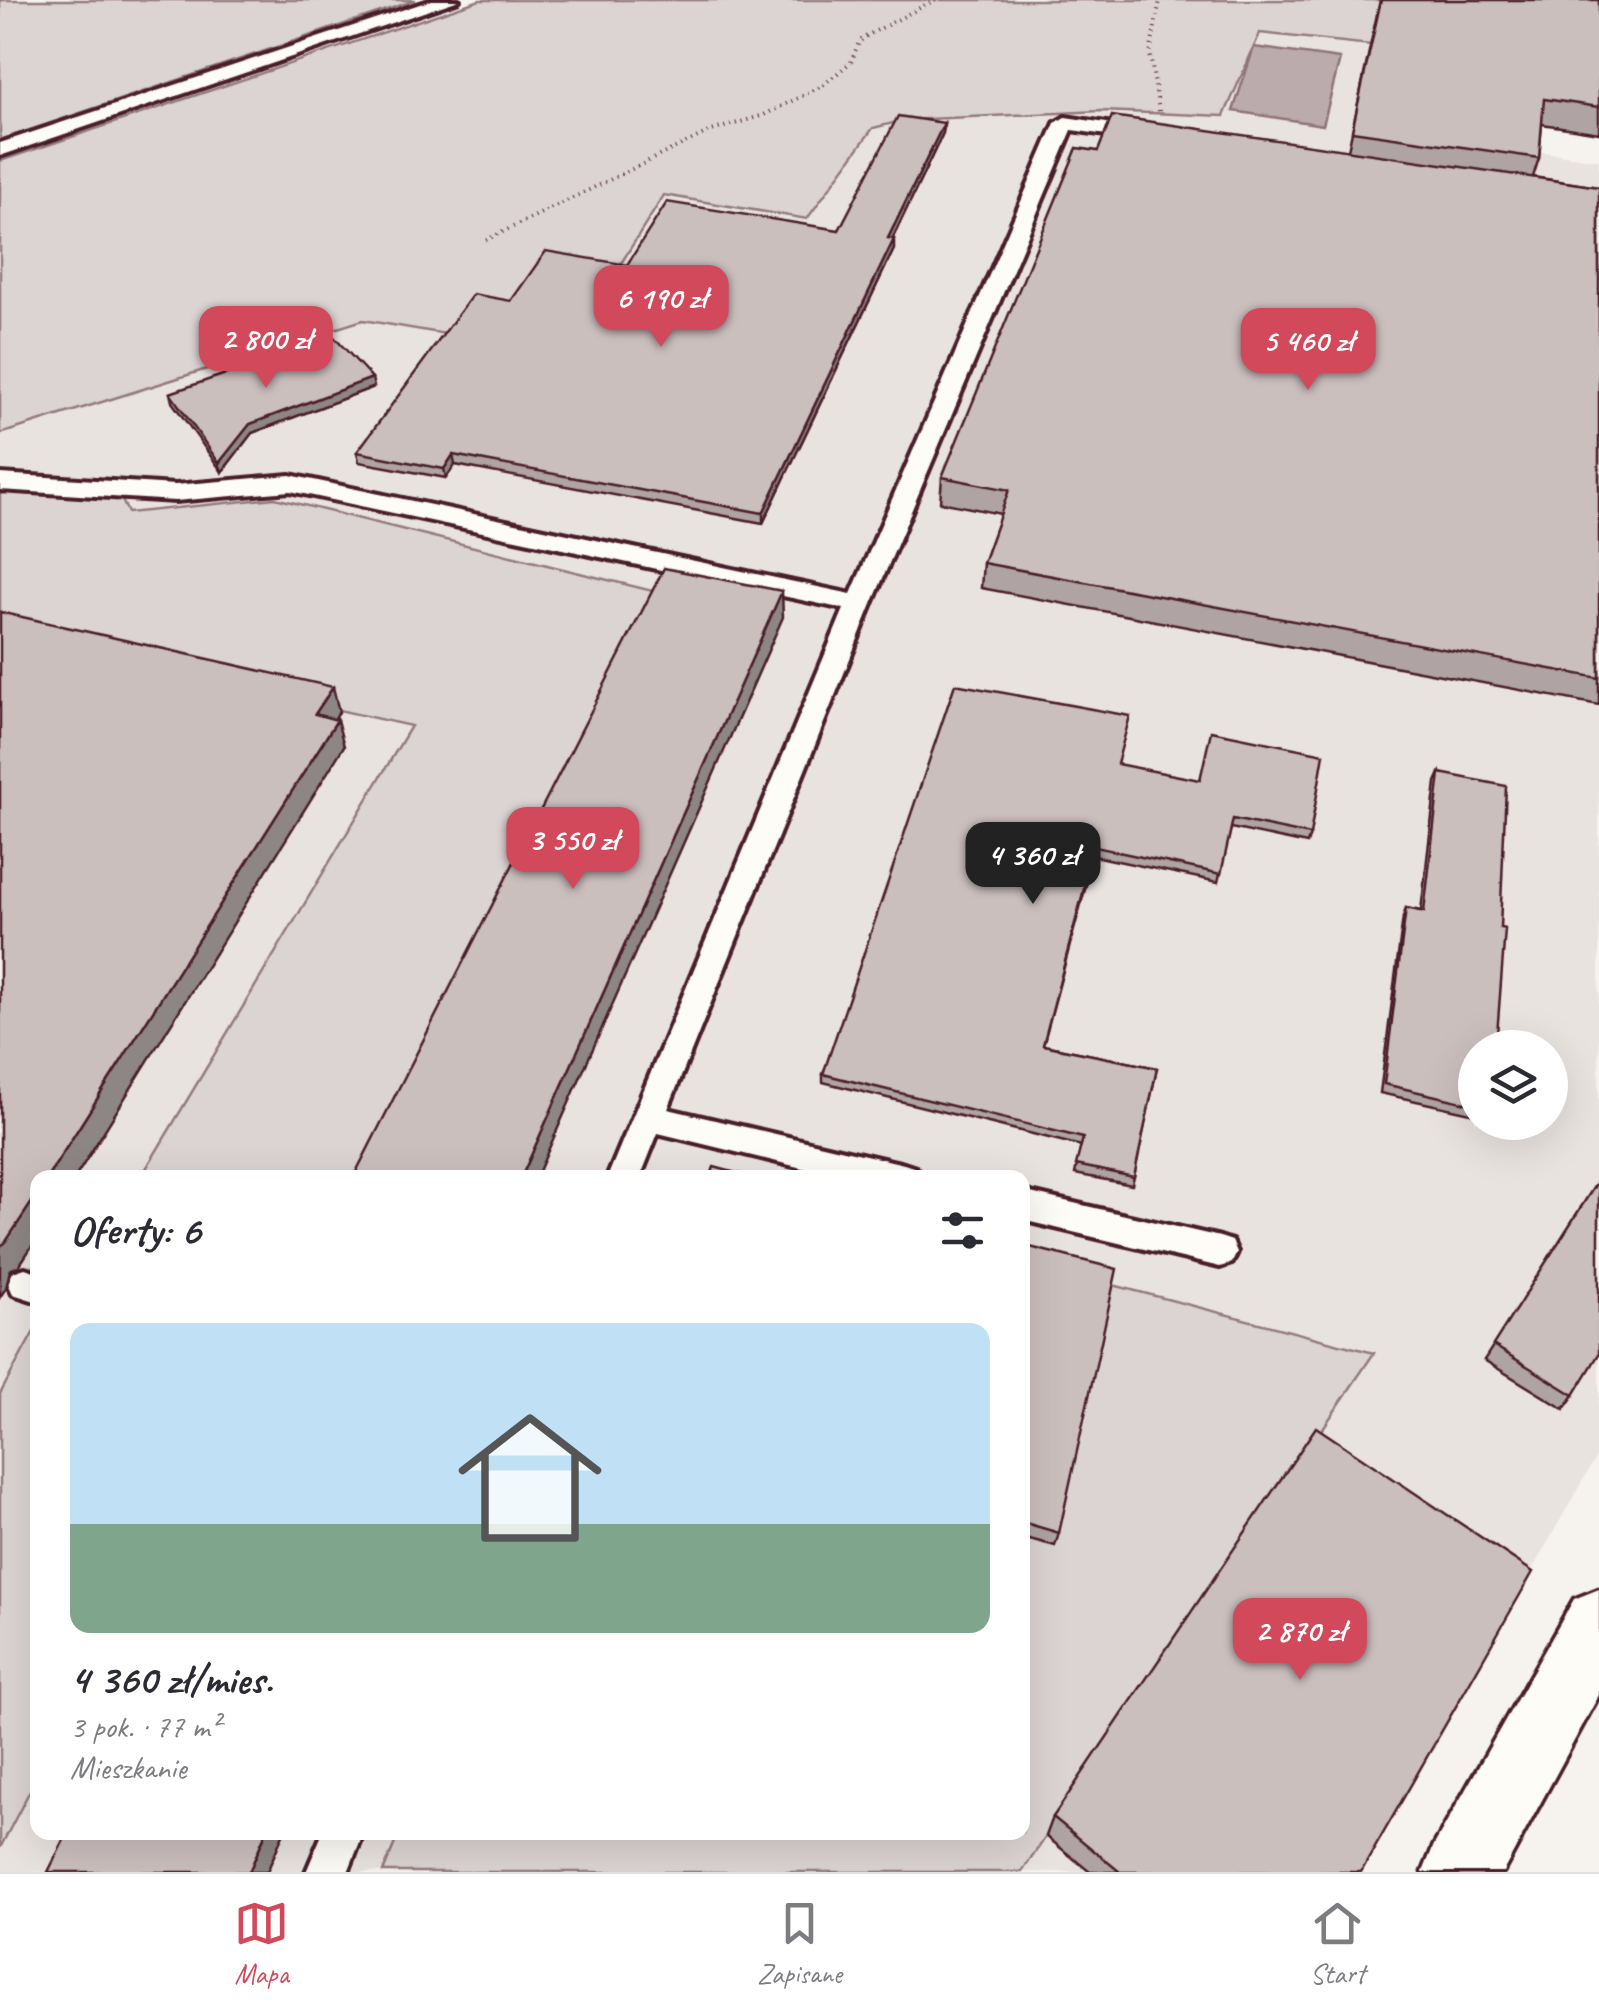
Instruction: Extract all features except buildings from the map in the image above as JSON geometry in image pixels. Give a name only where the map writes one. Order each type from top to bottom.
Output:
[{"type":"street","points":[[1461,1872],[1599,1624]]},
{"type":"lane","points":[[0,150],[450,0]]},
{"type":"lane","points":[[627,1170],[859,604],[1064,123],[1163,138]]},
{"type":"lane","points":[[0,482],[175,492],[290,483],[859,604]]},
{"type":"lane","points":[[650,1118],[870,1170]]},
{"type":"lane","points":[[1030,1208],[1220,1252]]},
{"type":"lane","points":[[328,1872],[341,1840]]},
{"type":"path","points":[[486,240],[708,132],[764,114],[822,86],[851,62],[859,42],[868,34],[935,0]]},
{"type":"path","points":[[1160,0],[1150,44],[1151,71],[1162,99],[1163,138]]},
{"type":"shaded area","points":[[0,0],[416,0],[0,140]]},
{"type":"shaded area","points":[[480,0],[1408,0],[1454,54],[1260,33],[1224,116],[1101,111],[905,120],[873,128],[807,219],[664,195],[564,354],[363,320],[0,434],[0,161]]},
{"type":"shaded area","points":[[1365,0],[1481,143],[1599,160],[1599,1452],[1360,1872],[0,1872],[0,184]]},
{"type":"shaded area","points":[[1254,47],[1340,59],[1323,125],[1233,111]]},
{"type":"shaded area","points":[[0,494],[121,498],[128,513],[275,498],[665,594],[376,1170],[145,1170],[411,726],[0,635]]},
{"type":"shaded area","points":[[1113,1285],[1374,1353],[1022,1872],[383,1872],[396,1840],[1030,1840],[1030,1517]]},
{"type":"shaded area","points":[[30,1339],[30,1790],[0,1848],[0,1394]]}]
